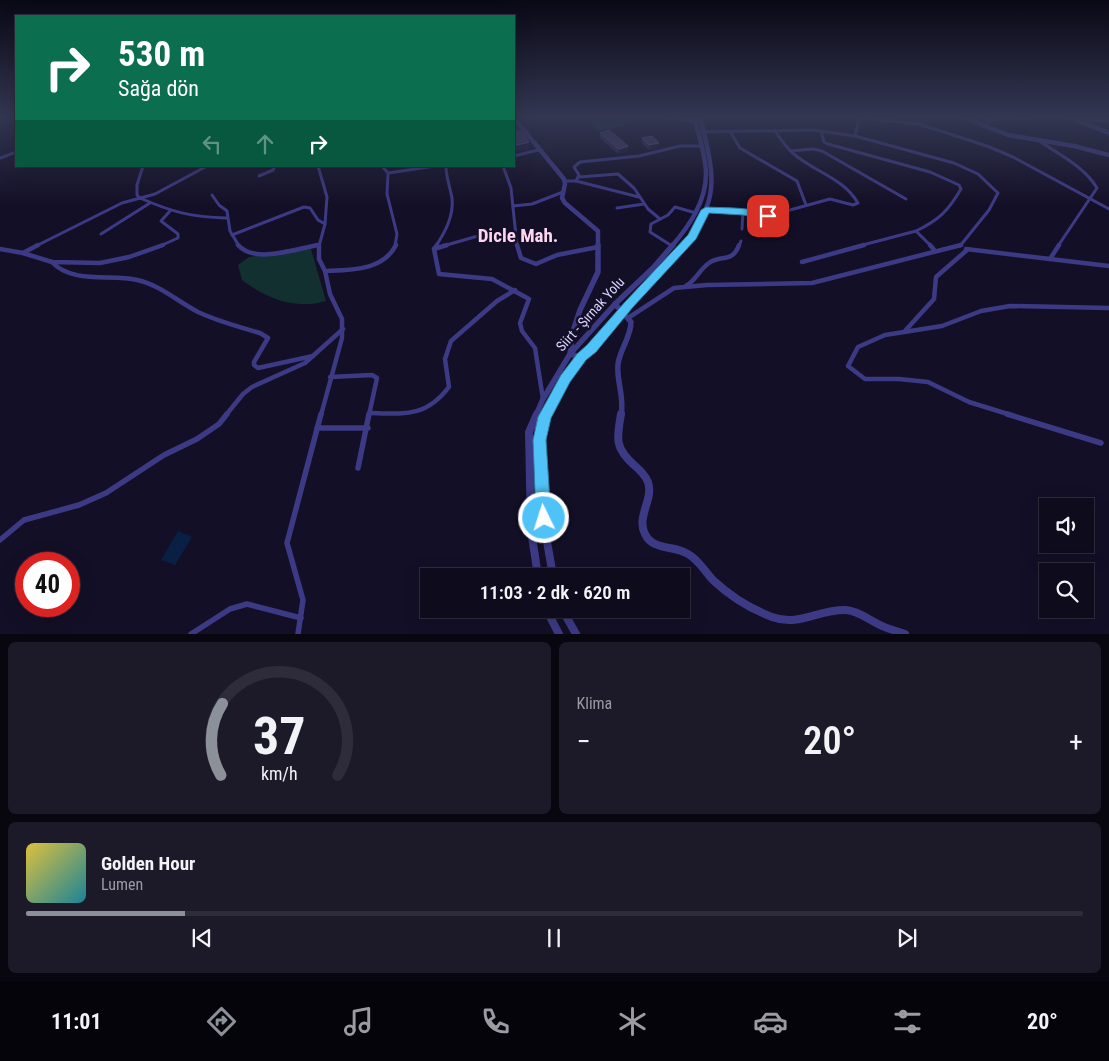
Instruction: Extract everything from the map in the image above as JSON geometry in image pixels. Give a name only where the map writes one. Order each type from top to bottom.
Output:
[{"type":"street","points":[[534,146],[564,181],[562,198],[565,203],[584,217],[598,231],[598,272],[580,310],[573,331],[570,354],[581,357]]},
{"type":"street","points":[[579,177],[574,167],[580,162],[640,156],[680,146],[700,146]]},
{"type":"street","name":"Siirt - Şırnak Yolu","points":[[537,568],[531,530],[529,432],[543,398],[570,354],[615,304],[685,232],[696,213],[705,188],[706,172],[700,146]]},
{"type":"street","name":"Siirt - Şırnak Yolu","points":[[552,568],[544,518],[539,440],[545,417],[565,379],[581,357],[592,349],[625,315],[692,237],[706,210],[712,187],[703,146]]},
{"type":"street","points":[[739,146],[797,181],[806,205]]},
{"type":"street","points":[[768,216],[830,199],[853,205],[858,203],[853,192],[843,184],[801,160],[786,146]]},
{"type":"street","points":[[802,262],[916,231],[935,222],[960,193],[961,189],[958,185],[946,178],[921,169],[834,146]]},
{"type":"street","points":[[625,315],[674,288],[812,283],[960,246],[989,210],[998,193],[978,174],[954,163],[890,146]]},
{"type":"street","points":[[986,146],[1013,157],[1109,209]]},
{"type":"street","points":[[1047,146],[1085,170],[1097,188],[1050,259]]},
{"type":"street","points":[[1072,146],[1109,153]]},
{"type":"street","points":[[791,151],[814,149],[822,151],[906,200]]},
{"type":"street","points":[[515,156],[538,150]]},
{"type":"street","points":[[0,158],[15,152]]},
{"type":"street","points":[[23,253],[122,203],[155,194],[205,167]]},
{"type":"street","points":[[259,176],[273,170],[274,167]]},
{"type":"street","points":[[298,634],[303,600],[288,543],[343,329],[342,319],[330,294],[325,271],[319,259],[319,245],[325,224],[327,197],[318,167]]},
{"type":"street","points":[[325,271],[362,268],[378,264],[394,248],[398,239],[387,194],[388,173],[383,167]]},
{"type":"street","points":[[388,173],[428,167]]},
{"type":"street","points":[[446,167],[446,176],[452,200],[447,229],[434,249],[439,274],[492,279],[529,299],[520,323],[522,331],[535,348],[543,398]]},
{"type":"street","points":[[504,167],[509,176],[513,192],[515,234],[521,258],[536,264],[557,255],[598,247]]},
{"type":"street","points":[[142,168],[136,185],[137,195],[140,198],[170,211],[202,217],[226,218]]},
{"type":"street","points":[[576,181],[579,177],[618,174],[634,188],[644,204],[660,219]]},
{"type":"street","points":[[564,181],[576,181],[639,196]]},
{"type":"street","points":[[513,206],[532,204],[563,192]]},
{"type":"street","points":[[212,195],[219,205],[227,211],[226,218],[232,238],[253,255],[319,245]]},
{"type":"street","points":[[101,234],[150,202]]},
{"type":"street","points":[[616,208],[644,204]]},
{"type":"street","points":[[232,234],[304,207],[310,208],[318,220],[325,224]]},
{"type":"street","points":[[672,246],[650,232],[651,224],[668,215],[675,207],[696,213]]},
{"type":"street","points":[[706,210],[743,212],[768,216],[783,226],[780,233]]},
{"type":"street","points":[[0,249],[23,253],[52,262],[100,263],[115,261],[178,238],[178,234],[161,221],[170,211]]},
{"type":"street","points":[[742,229],[743,212]]},
{"type":"street","points":[[916,231],[935,251]]},
{"type":"street","points":[[434,249],[485,234],[515,234]]},
{"type":"street","points":[[685,287],[694,281],[710,262],[724,260],[736,253],[741,241]]},
{"type":"street","points":[[960,246],[967,250],[1109,266]]},
{"type":"street","points":[[904,332],[934,299],[936,277],[967,250]]},
{"type":"street","points":[[52,262],[58,269],[74,273],[134,279],[146,283],[207,316],[260,333],[268,338],[254,362],[254,366],[258,368],[287,363],[315,355]]},
{"type":"street","points":[[371,413],[423,412],[433,404],[449,387],[444,369],[444,358],[455,336],[470,326],[489,306],[515,290]]},
{"type":"street","points":[[615,304],[631,322],[631,329],[618,368],[623,401],[617,436],[620,449],[646,478],[649,488],[642,522],[643,532],[648,540],[656,546],[684,552],[695,560],[714,581],[736,598],[778,619],[790,622],[814,618],[838,610],[848,610],[858,612],[880,625],[905,634]]},
{"type":"street","points":[[1101,443],[969,402],[928,382],[899,379],[865,379],[848,366],[858,347],[885,335],[942,326],[981,311],[1010,306],[1109,308]]},
{"type":"street","points":[[0,540],[16,524],[24,520],[79,505],[106,493],[164,455],[212,430],[243,394],[252,387],[305,363],[343,329]]},
{"type":"street","points":[[330,377],[375,376],[377,378],[368,428],[358,468]]},
{"type":"street","points":[[317,428],[368,428]]},
{"type":"street","points":[[191,634],[230,609],[247,604],[301,618]]},
{"type":"street","points":[[550,618],[560,634]]},
{"type":"street","points":[[567,618],[576,634]]},
{"type":"green space","points":[[311,249],[326,301],[303,304],[282,301],[261,293],[242,280],[238,265],[249,257]]},
{"type":"water","points":[[178,531],[192,537],[175,565],[161,560]]},
{"type":"building","points":[[615,146],[628,146],[619,149]]},
{"type":"district","name":"Dicle Mah.","points":[[518,235]]},
{"type":"route","points":[[544,518],[539,440],[545,417],[565,379],[581,357],[592,349],[629,304],[692,237],[706,210],[743,212],[768,216]]}]
